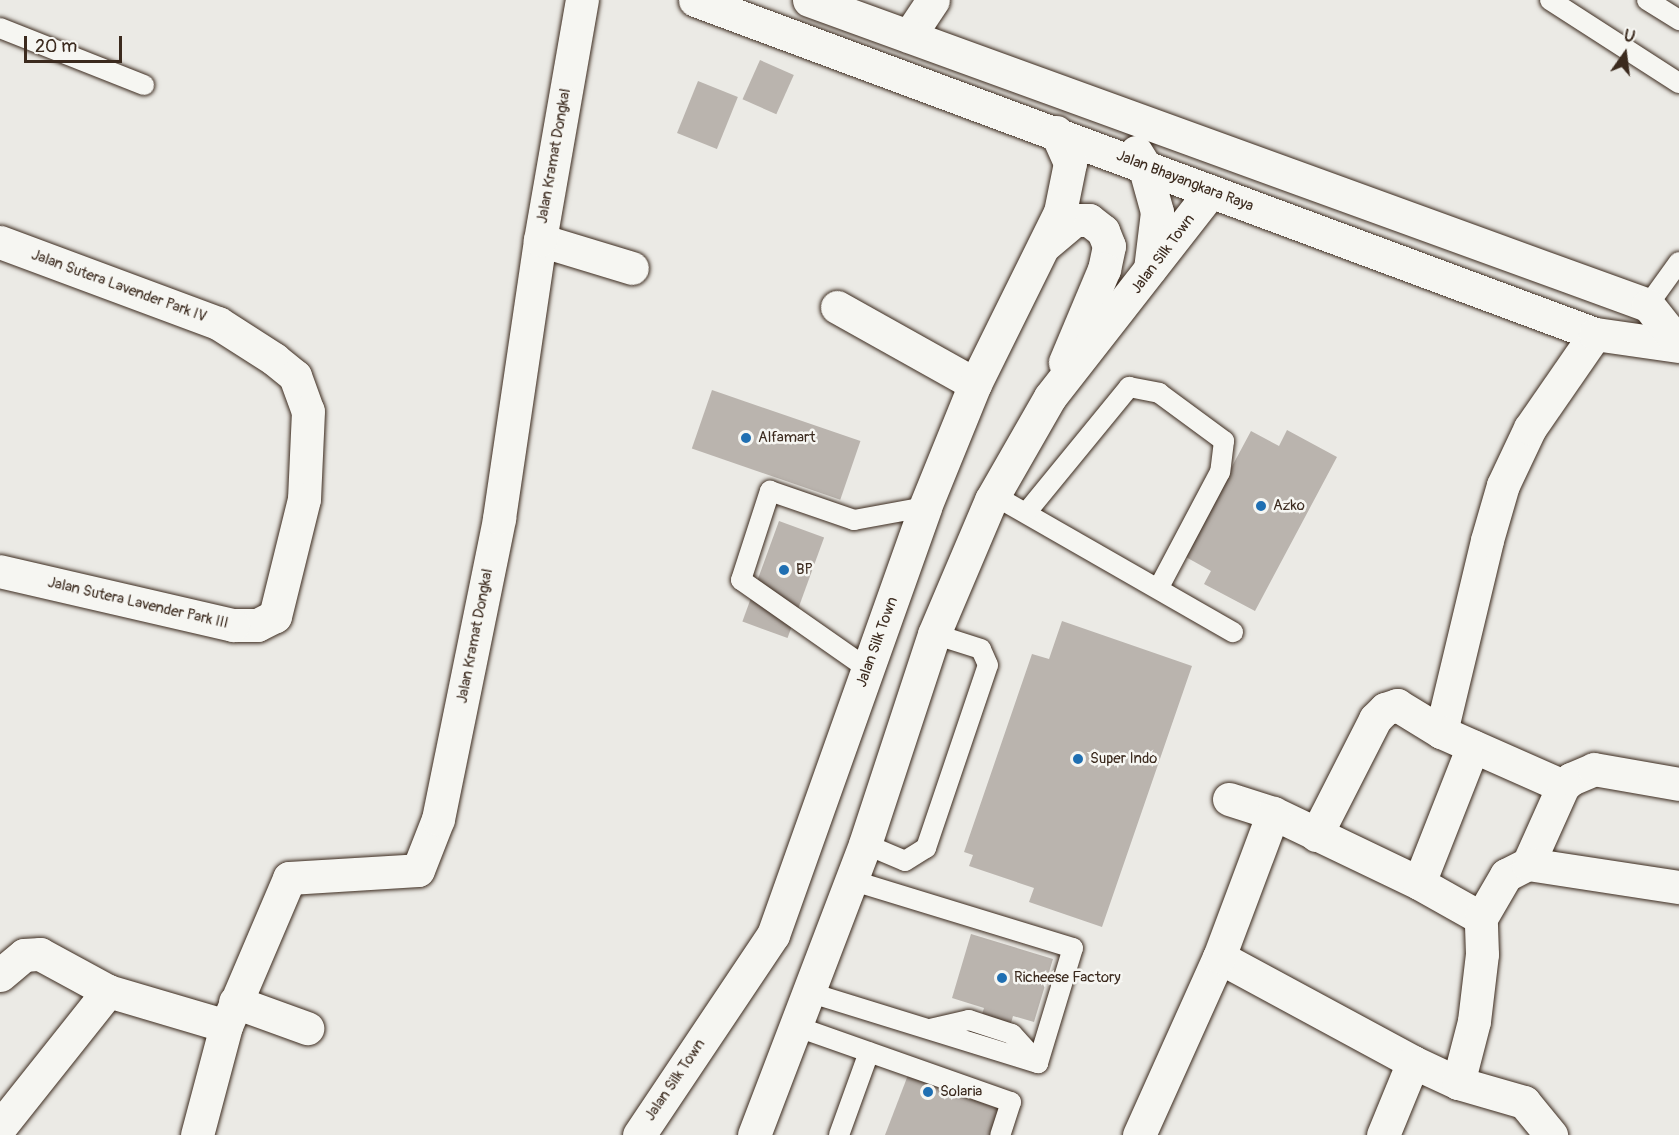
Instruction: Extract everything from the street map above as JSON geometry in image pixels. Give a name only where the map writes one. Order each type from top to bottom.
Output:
[{"type":"street","name":"Jalan Kramat Dongkal","points":[[197,1135],[231,1014],[289,878],[418,870],[438,819],[498,518],[540,240],[582,0]]},
{"type":"street","name":"Jalan Bhayangkara Raya","points":[[695,0],[1056,132],[1595,334],[1679,345]]},
{"type":"street","points":[[809,0],[1648,305]]},
{"type":"street","points":[[909,36],[933,0]]},
{"type":"street","points":[[1110,109],[1144,165],[1157,212],[1149,272]]},
{"type":"street","name":"Jalan Silk Town","points":[[642,1133],[773,935],[925,507],[975,384],[1060,212],[1070,163],[1056,132]]},
{"type":"street","name":"Jalan Silk Town","points":[[754,1134],[865,844],[934,634],[991,500],[1050,397],[1211,191]]},
{"type":"street","points":[[1043,247],[1075,220],[1089,220],[1103,231],[1109,246],[1104,269],[1050,397]]},
{"type":"street","points":[[540,240],[632,268]]},
{"type":"street","name":"Jalan Sutera Lavender Park IV","points":[[0,242],[218,322],[274,359],[295,376],[308,411],[304,499],[275,616]]},
{"type":"street","name":"Jalan Bhayangkara Raya","points":[[1648,305],[1679,345]]},
{"type":"street","points":[[837,307],[975,384]]},
{"type":"street","points":[[1441,732],[1487,540],[1503,485],[1530,428],[1595,334]]},
{"type":"street","name":"Jalan Sutera Lavender Park III","points":[[0,571],[233,625],[257,625],[275,616]]},
{"type":"street","points":[[1316,835],[1375,718],[1385,709],[1397,705],[1441,732],[1563,786]]},
{"type":"street","points":[[1419,883],[1473,746]]},
{"type":"street","points":[[1528,864],[1563,786],[1571,779],[1594,769],[1679,784]]},
{"type":"street","points":[[1229,799],[1273,813],[1419,883],[1481,918]]},
{"type":"street","points":[[1139,1135],[1220,957],[1273,813]]},
{"type":"street","points":[[1458,1083],[1474,1021],[1482,954],[1481,918],[1506,875],[1528,864],[1679,887]]},
{"type":"street","points":[[0,975],[24,955],[40,954],[108,991],[307,1028]]},
{"type":"street","points":[[1220,957],[1413,1062],[1458,1083],[1524,1102],[1551,1135]]},
{"type":"street","points":[[0,1127],[108,991]]},
{"type":"street","points":[[1383,1135],[1413,1062]]},
{"type":"lane","points":[[1550,0],[1679,83]]},
{"type":"lane","points":[[1647,0],[1679,20]]},
{"type":"lane","points":[[0,28],[144,85]]},
{"type":"lane","points":[[1648,305],[1679,262]]},
{"type":"lane","points":[[1026,513],[1129,387],[1159,393],[1224,441],[1221,472],[1158,589]]},
{"type":"lane","points":[[868,669],[741,580],[770,491],[854,520],[925,507]]},
{"type":"lane","points":[[991,500],[1004,501],[1233,632]]},
{"type":"lane","points":[[865,844],[905,861],[926,848],[988,665],[981,649],[934,634]]},
{"type":"lane","points":[[808,993],[928,1030],[969,1020],[1012,1034],[1038,1063],[1073,948],[850,880]]},
{"type":"lane","points":[[795,1026],[1011,1102],[1000,1135]]},
{"type":"lane","points":[[839,1135],[869,1052]]},
{"type":"building","points":[[760,60],[794,75],[776,114],[743,99]]},
{"type":"building","points":[[698,81],[738,97],[717,149],[677,133]]},
{"type":"building","points":[[712,390],[860,441],[840,500],[692,449]]},
{"type":"building","name":"Azko","points":[[1287,430],[1337,457],[1255,611],[1204,584],[1211,571],[1184,556],[1251,431],[1279,446]]},
{"type":"building","points":[[779,521],[824,537],[788,638],[742,622]]},
{"type":"building","name":"Super Indo","points":[[1062,621],[1192,666],[1102,927],[1029,902],[1034,888],[969,866],[973,855],[964,852],[1032,654],[1049,659]]},
{"type":"building","name":"Richeese Factory","points":[[971,934],[1053,959],[1034,1022],[1013,1016],[1009,1030],[980,1021],[984,1008],[952,998]]},
{"type":"building","name":"Solaria","points":[[908,1075],[1002,1110],[992,1135],[885,1135]]},
{"type":"place","name":"Alfamart","points":[[746,438]]},
{"type":"place","name":"Azko","points":[[1261,506]]},
{"type":"place","name":"BP","points":[[784,570]]},
{"type":"place","name":"Super Indo","points":[[1078,759]]},
{"type":"place","name":"Richeese Factory","points":[[1002,978]]},
{"type":"place","name":"Solaria","points":[[928,1092]]}]
